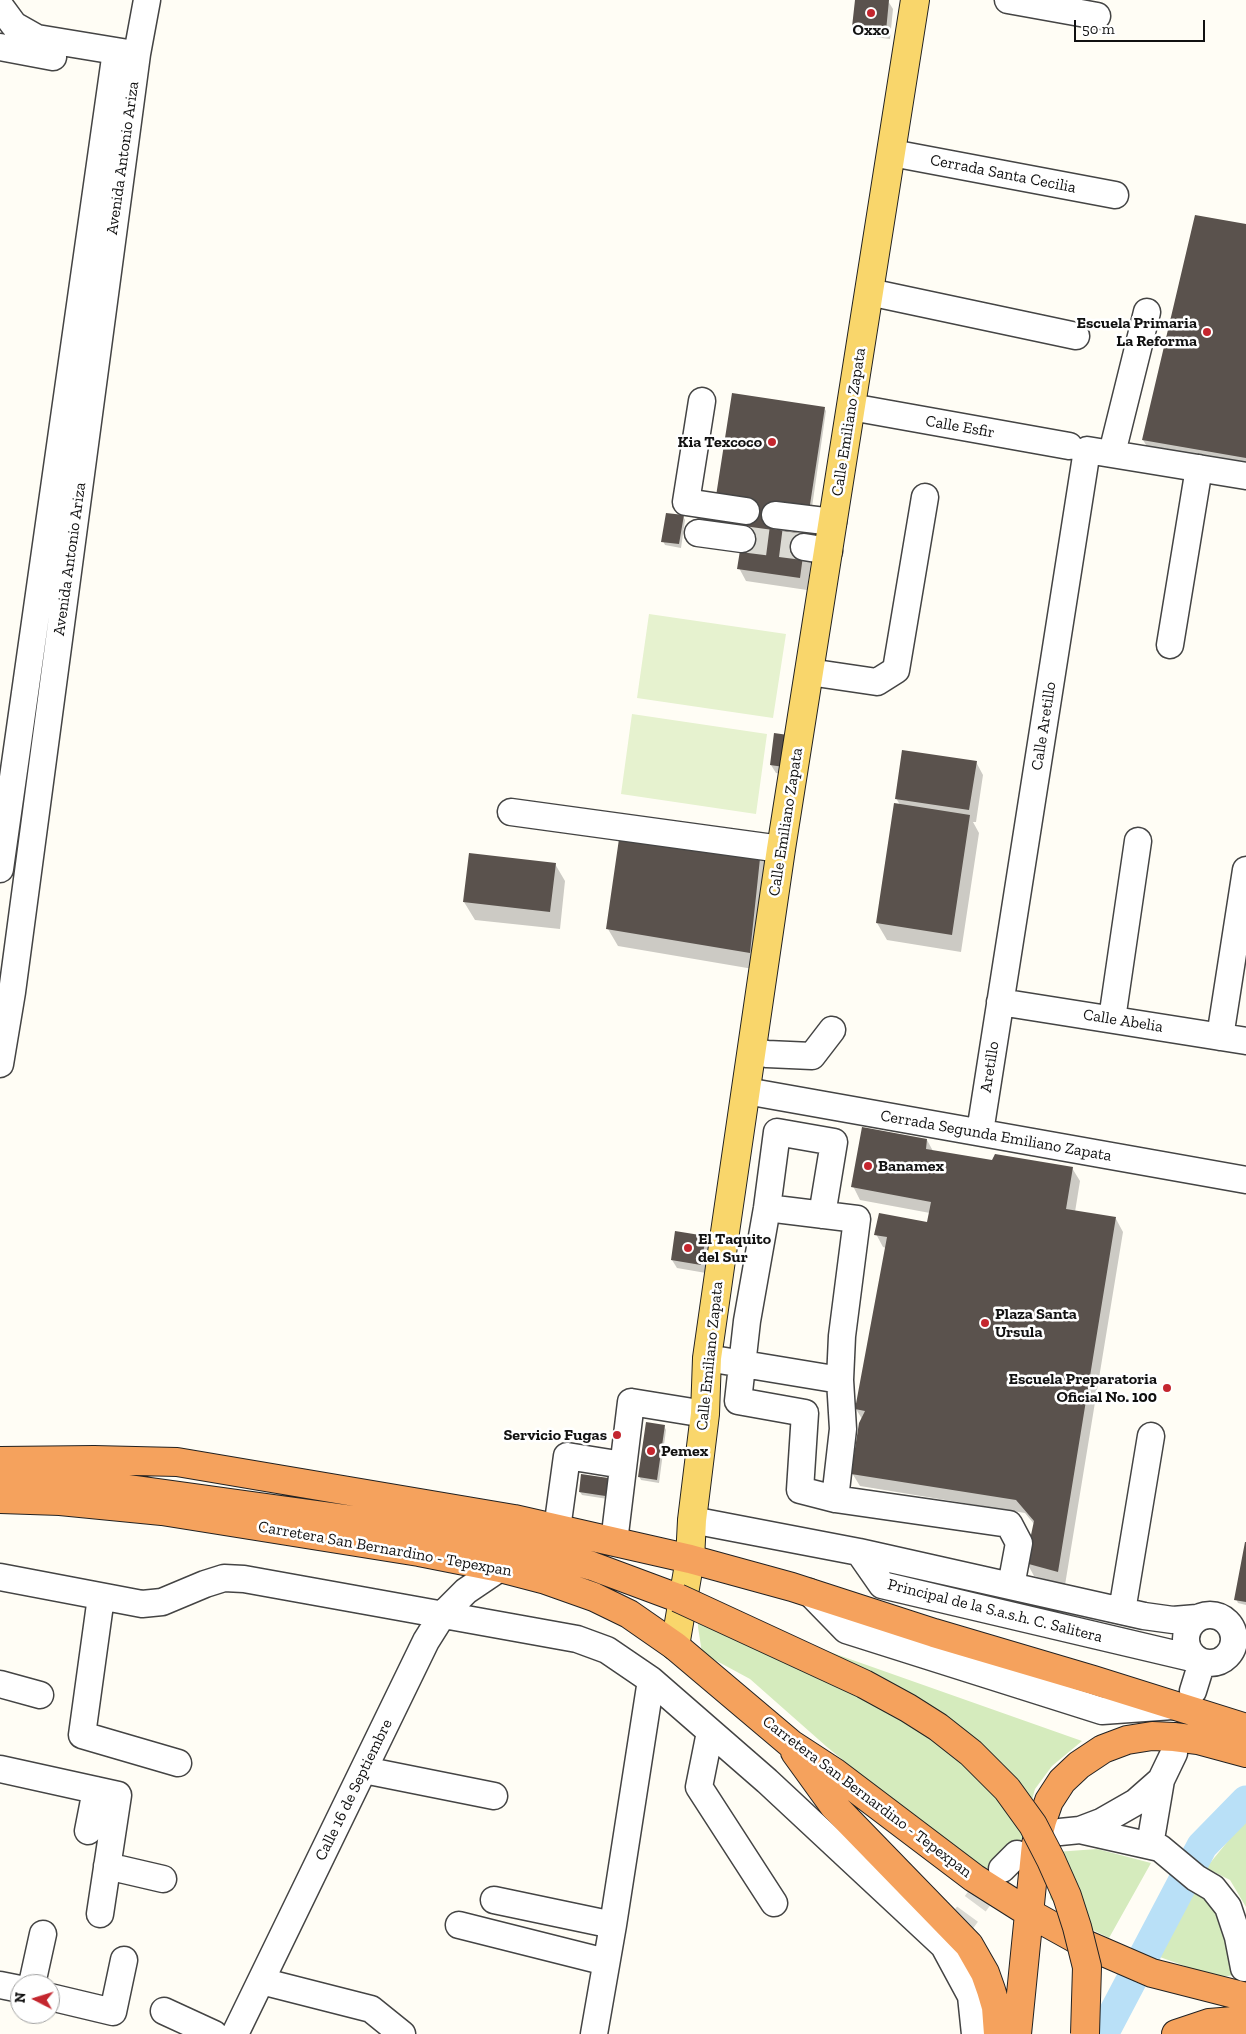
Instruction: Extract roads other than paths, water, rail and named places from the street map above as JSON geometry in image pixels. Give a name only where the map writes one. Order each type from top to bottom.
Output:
[{"type":"highway","points":[[0,1461],[94,1460],[177,1462],[514,1519],[557,1528],[690,1559],[809,1592],[934,1633],[1185,1699],[1243,1744]]},
{"type":"highway","points":[[0,1479],[122,1487],[433,1531],[539,1550],[592,1566],[678,1598],[864,1684],[938,1727],[970,1753],[1006,1789],[1033,1825],[1067,1896],[1077,1926],[1087,1967],[1085,2034]]},
{"type":"highway","name":"Carretera San Bernardino - Tepexpan","points":[[0,1499],[60,1501],[162,1511],[419,1552],[500,1568],[546,1580],[594,1597],[629,1614],[674,1646],[791,1744],[834,1772],[974,1878],[1030,1914],[1085,1944],[1152,1973],[1246,1997]]},
{"type":"highway","points":[[1017,2034],[1036,1844],[1049,1802],[1062,1782],[1079,1765],[1103,1749],[1127,1740],[1152,1736],[1243,1744]]},
{"type":"highway","points":[[791,1744],[818,1786],[839,1812],[969,1945],[985,1973],[991,1990],[996,2007],[998,2034]]},
{"type":"highway","points":[[1176,2034],[1209,2023],[1246,2020]]},
{"type":"main road","name":"Calle Emiliano Zapata","points":[[674,1646],[690,1559],[692,1520],[705,1414],[707,1358],[781,849],[810,672],[816,549],[833,522],[915,0]]},
{"type":"street","name":"Avenida Antonio Ariza","points":[[0,868],[126,61],[146,0]]},
{"type":"street","points":[[1008,0],[1097,16]]},
{"type":"street","points":[[0,6],[14,25],[37,38],[126,61]]},
{"type":"street","points":[[0,47],[126,61]]},
{"type":"street","name":"Avenida Antonio Ariza","points":[[0,1064],[6,990],[126,61]]},
{"type":"street","name":"Cerrada Santa Cecilia","points":[[892,153],[1115,195]]},
{"type":"street","points":[[869,292],[1076,336]]},
{"type":"street","name":"Calle Aretillo","points":[[1000,1002],[1089,450],[1147,312]]},
{"type":"street","points":[[702,401],[686,502],[746,511]]},
{"type":"street","name":"Calle Esfir","points":[[851,407],[1246,476]]},
{"type":"street","points":[[1170,646],[1199,468]]},
{"type":"street","points":[[810,672],[877,682],[896,670],[925,497]]},
{"type":"street","points":[[775,515],[833,522]]},
{"type":"street","points":[[698,533],[742,539]]},
{"type":"street","points":[[511,812],[781,849]]},
{"type":"street","points":[[1112,1019],[1138,841]]},
{"type":"street","points":[[1220,1036],[1246,870]]},
{"type":"street","name":"Calle Abelia","points":[[1000,1002],[1246,1041]]},
{"type":"street","name":"Aretillo","points":[[980,1132],[1000,1002]]},
{"type":"street","points":[[752,1051],[767,1054],[812,1056],[832,1030]]},
{"type":"street","name":"Cerrada Segunda Emiliano Zapata","points":[[746,1091],[1246,1180]]},
{"type":"street","points":[[822,1215],[834,1142],[777,1132],[747,1321],[738,1400],[805,1413],[800,1490],[835,1499],[1009,1524],[1019,1543],[1012,1586]]},
{"type":"street","points":[[733,1182],[768,1198],[822,1215],[857,1219],[844,1317],[840,1380],[843,1430],[835,1499]]},
{"type":"street","points":[[707,1358],[840,1380]]},
{"type":"street","points":[[614,1542],[632,1402],[705,1414]]},
{"type":"street","points":[[1133,1613],[1150,1436]]},
{"type":"street","points":[[557,1528],[567,1456],[623,1465]]},
{"type":"street","points":[[692,1520],[859,1552],[1133,1613],[1173,1620],[1197,1618],[1213,1614],[1237,1626],[1234,1645],[1211,1655],[1185,1699]]},
{"type":"street","name":"Principal de la S.a.s.h. C. Salitera","points":[[859,1552],[882,1585],[1030,1620],[1211,1655]]},
{"type":"street","name":"Calle 16 de Septiembre","points":[[235,2034],[426,1641],[443,1614],[466,1591],[500,1568]]},
{"type":"street","points":[[0,1577],[142,1604],[162,1602],[224,1578],[244,1579],[577,1639],[607,1650],[651,1680],[948,1940],[972,1996],[975,2034]]},
{"type":"street","points":[[1030,1620],[1037,1592]]},
{"type":"street","points":[[102,1597],[82,1735],[178,1763]]},
{"type":"street","points":[[1133,1613],[1164,1626],[1211,1655]]},
{"type":"street","points":[[1197,1618],[1187,1630],[1211,1655]]},
{"type":"street","points":[[594,2034],[651,1680]]},
{"type":"street","points":[[0,1684],[40,1695]]},
{"type":"street","points":[[710,1732],[699,1787],[774,1903]]},
{"type":"street","points":[[1155,1846],[1161,1780],[1174,1753]]},
{"type":"street","points":[[0,1770],[118,1795],[100,1914]]},
{"type":"street","points":[[364,1770],[494,1796]]},
{"type":"street","points":[[1161,1780],[1136,1802],[1122,1811],[1070,1831],[1155,1846],[1196,1878],[1213,1888],[1228,1907],[1238,1936],[1244,1968]]},
{"type":"street","points":[[88,1831],[96,1790]]},
{"type":"street","points":[[107,1866],[162,1879]]},
{"type":"street","points":[[494,1900],[613,1925]]},
{"type":"street","points":[[459,1925],[606,1962]]},
{"type":"street","points":[[34,1974],[43,1934]]},
{"type":"street","points":[[60,1999],[113,2012],[124,1960]]},
{"type":"street","points":[[261,1981],[371,2009],[402,2034]]},
{"type":"street","points":[[164,2011],[214,2034]]},
{"type":"waterway","points":[[1103,2034],[1202,1846],[1246,1801]]},
{"type":"tunnel","points":[[742,539],[804,547]]},
{"type":"tunnel","points":[[952,1935],[1001,1869]]},
{"type":"place","name":"Oxxo","points":[[871,13]]},
{"type":"place","name":"Escuela Primaria La Reforma","points":[[1207,332]]},
{"type":"place","name":"Kia Texcoco","points":[[772,442]]},
{"type":"place","name":"Banamex","points":[[868,1166]]},
{"type":"place","name":"El Taquito del Sur","points":[[688,1248]]},
{"type":"place","name":"Plaza Santa Ursula","points":[[985,1323]]},
{"type":"place","name":"Escuela Preparatoria Oficial No. 100","points":[[1167,1388]]},
{"type":"place","name":"Servicio Fugas","points":[[617,1435]]},
{"type":"place","name":"Pemex","points":[[651,1451]]}]
